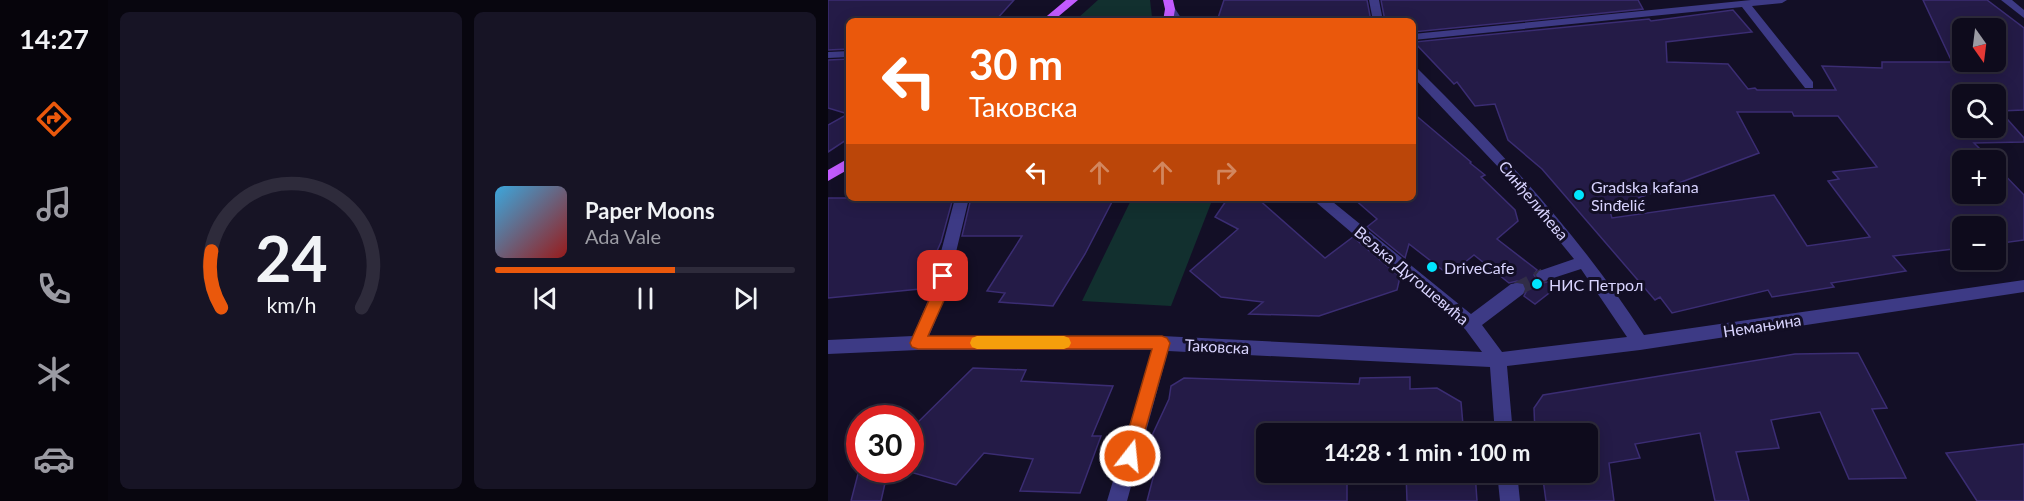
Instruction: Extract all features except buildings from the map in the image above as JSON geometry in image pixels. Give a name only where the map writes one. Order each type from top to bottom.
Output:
[{"type":"main road","points":[[1053,18],[1073,0]]},
{"type":"main road","points":[[828,176],[846,165]]},
{"type":"street","points":[[1374,0],[1377,18]]},
{"type":"street","points":[[1416,37],[1782,0]]},
{"type":"street","points":[[2006,0],[2024,15]]},
{"type":"street","points":[[1745,4],[1809,85]]},
{"type":"street","points":[[828,55],[846,54]]},
{"type":"street","name":"Синђелићева","points":[[1416,73],[1472,129],[1533,197],[1624,317],[1640,343]]},
{"type":"street","points":[[918,343],[937,298],[961,201]]},
{"type":"street","name":"Вељка Дугошевића","points":[[1322,201],[1471,324],[1498,360]]},
{"type":"street","points":[[1544,275],[1583,262]]},
{"type":"street","name":"Немањина","points":[[1498,360],[1640,343],[2024,286]]},
{"type":"street","points":[[1471,324],[1517,290]]},
{"type":"street","name":"Таковска","points":[[828,347],[918,343],[1162,343],[1498,360]]},
{"type":"street","points":[[1117,501],[1162,343]]},
{"type":"street","points":[[1498,360],[1503,423]]},
{"type":"street","points":[[1508,483],[1510,501]]},
{"type":"green space","points":[[1098,0],[1150,0],[1152,17],[1078,18]]},
{"type":"green space","points":[[1131,201],[1212,201],[1171,306],[1082,301]]},
{"type":"tunnel","points":[[1517,289],[1544,275]]},
{"type":"slow traffic","points":[[977,343],[1064,343]]},
{"type":"place","name":"Gradska kafana Sinđelić","points":[[1579,195]]},
{"type":"place","name":"DriveCafe","points":[[1432,267]]},
{"type":"place","name":"НИС Петрол","points":[[1537,284]]},
{"type":"route","points":[[943,276],[937,298],[918,343],[1162,343],[1130,456]]}]
